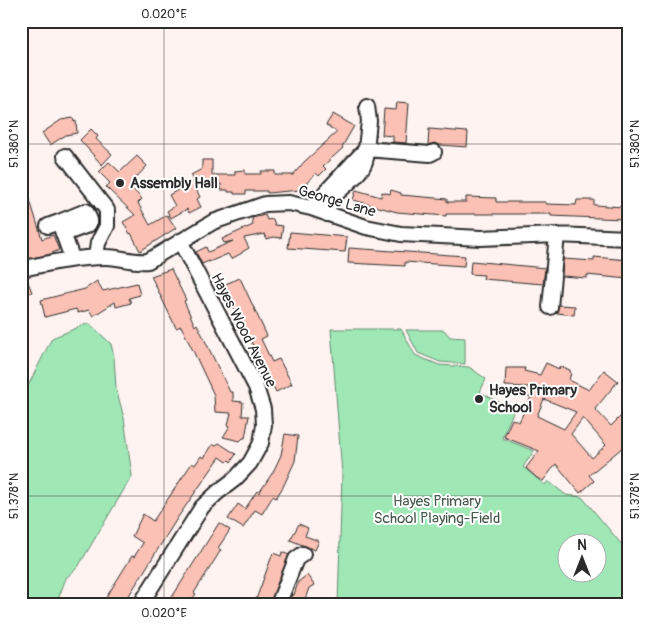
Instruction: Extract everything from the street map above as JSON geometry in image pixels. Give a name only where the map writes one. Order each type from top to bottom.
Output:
[{"type":"street","points":[[327,214],[330,201],[362,168],[366,161],[369,121],[367,106]]},
{"type":"street","points":[[366,149],[430,154],[434,152]]},
{"type":"street","points":[[311,208],[366,149]]},
{"type":"street","points":[[65,156],[107,210],[108,226],[98,243],[96,257]]},
{"type":"street","name":"George Lane","points":[[21,269],[72,258],[114,257],[141,262],[148,260],[213,222],[265,204],[289,203],[311,208],[366,227],[402,234],[481,238],[556,235],[628,238]]},
{"type":"street","points":[[57,228],[72,258]]},
{"type":"street","points":[[550,307],[556,235]]},
{"type":"street","name":"Hayes Wood Avenue","points":[[140,605],[202,507],[235,479],[250,463],[261,443],[264,426],[263,409],[256,387],[180,241]]},
{"type":"street","points":[[278,605],[296,559],[303,554]]},
{"type":"green space","points":[[89,323],[111,344],[114,357],[116,388],[124,418],[132,476],[78,567],[66,578],[56,605],[21,605],[21,400],[52,338]]},
{"type":"green space","name":"Hayes Primary School Playing-Field","points":[[331,329],[401,329],[415,355],[439,365],[469,367],[486,379],[480,392],[514,410],[502,438],[534,451],[523,467],[545,485],[548,481],[566,495],[582,497],[628,552],[628,605],[338,605],[342,474]]},
{"type":"green space","points":[[406,330],[444,330],[450,337],[465,338],[465,364],[440,362],[418,353]]},
{"type":"building","points":[[397,102],[409,103],[406,143],[393,142],[393,136],[382,135],[384,109],[396,110]]},
{"type":"building","points":[[333,114],[354,126],[343,148],[323,166],[326,169],[319,176],[316,173],[300,190],[267,193],[267,191],[246,191],[246,194],[234,194],[234,192],[228,192],[228,190],[221,190],[221,184],[207,184],[196,189],[200,197],[197,199],[201,207],[189,213],[187,209],[171,218],[167,211],[175,206],[169,195],[194,181],[191,175],[202,169],[202,160],[212,160],[212,175],[235,175],[235,171],[245,170],[245,174],[261,174],[261,171],[275,171],[275,175],[293,175],[304,162],[337,132],[326,125]]},
{"type":"building","points":[[73,118],[74,122],[76,121],[77,133],[66,135],[50,145],[42,133],[61,120]]},
{"type":"building","points":[[91,129],[98,136],[96,139],[112,154],[102,165],[80,140]]},
{"type":"building","points":[[429,129],[468,132],[467,147],[434,143],[428,145]]},
{"type":"building","points":[[137,156],[147,166],[129,185],[142,199],[138,203],[150,225],[167,215],[176,228],[140,251],[123,222],[135,215],[106,187],[110,183],[99,172],[109,162],[120,172]]},
{"type":"building","points":[[356,190],[381,197],[382,192],[390,194],[391,190],[401,193],[401,195],[447,199],[447,202],[466,202],[466,197],[496,198],[496,202],[546,202],[546,204],[576,205],[577,200],[594,200],[594,205],[623,207],[623,219],[551,216],[551,214],[446,214],[446,216],[397,212],[353,200]]},
{"type":"building","points":[[29,197],[42,239],[53,235],[59,250],[48,255],[21,260],[21,200]]},
{"type":"building","points":[[265,215],[267,220],[273,219],[275,225],[283,226],[281,238],[266,239],[265,234],[244,238],[249,248],[242,253],[231,259],[228,254],[202,264],[196,252],[206,247],[208,252],[233,241],[224,243],[222,239],[253,225],[252,218]]},
{"type":"building","points":[[290,232],[347,237],[345,252],[288,248]]},
{"type":"building","points":[[349,248],[465,256],[464,266],[405,262],[405,266],[348,263]]},
{"type":"building","points":[[594,257],[628,260],[628,279],[587,275],[587,278],[562,276],[563,259],[594,261]]},
{"type":"building","points":[[471,261],[545,268],[543,284],[483,279],[484,275],[470,274]]},
{"type":"building","points":[[171,269],[186,300],[184,301],[195,326],[197,324],[230,392],[233,392],[233,401],[243,402],[242,416],[249,416],[245,438],[240,441],[223,437],[230,426],[228,425],[231,413],[215,412],[214,395],[181,326],[176,328],[151,276]]},
{"type":"building","points":[[26,277],[32,292],[21,296],[21,278]]},
{"type":"building","points":[[240,278],[267,336],[261,339],[272,362],[279,359],[292,384],[276,392],[223,285]]},
{"type":"building","points":[[97,281],[103,291],[137,283],[140,295],[129,298],[131,303],[116,307],[115,302],[93,316],[89,310],[78,313],[76,309],[45,317],[41,300],[85,289]]},
{"type":"building","points":[[559,305],[575,306],[574,315],[557,313]]},
{"type":"building","name":"Hayes Primary School","points":[[546,363],[559,369],[560,366],[570,370],[569,380],[589,390],[604,370],[618,381],[595,409],[611,426],[621,416],[628,423],[628,443],[589,475],[594,481],[580,493],[556,464],[543,481],[537,478],[526,468],[539,451],[504,437],[512,419],[519,422],[531,397],[526,395],[529,387],[505,386],[506,368],[525,368],[524,371],[540,375]],"holes":[[[544,399],[576,412],[564,429],[537,416]],[[583,418],[606,445],[592,458],[571,434]]]},
{"type":"building","points":[[285,434],[298,436],[295,461],[276,498],[273,496],[262,514],[255,510],[243,528],[228,519],[238,504],[245,509],[257,491],[259,493],[273,472],[281,455]]},
{"type":"building","points":[[219,443],[236,454],[231,462],[229,460],[227,462],[220,457],[178,517],[123,605],[110,605],[104,601],[132,556],[134,557],[143,543],[132,536],[143,514],[153,521],[192,463],[195,465],[201,456],[204,458],[213,444],[215,446]]},
{"type":"building","points":[[219,523],[230,530],[218,548],[221,550],[194,593],[196,594],[188,605],[167,605]]},
{"type":"building","points":[[299,524],[308,528],[305,536],[319,541],[315,550],[290,540]]},
{"type":"building","points":[[282,552],[289,555],[269,605],[254,605],[273,553],[281,556]]},
{"type":"building","points":[[307,575],[314,585],[309,588],[303,605],[288,605],[292,594],[294,595],[298,582]]},
{"type":"place","name":"Assembly Hall","points":[[120,183]]},
{"type":"place","name":"Hayes Primary School","points":[[479,399]]}]
